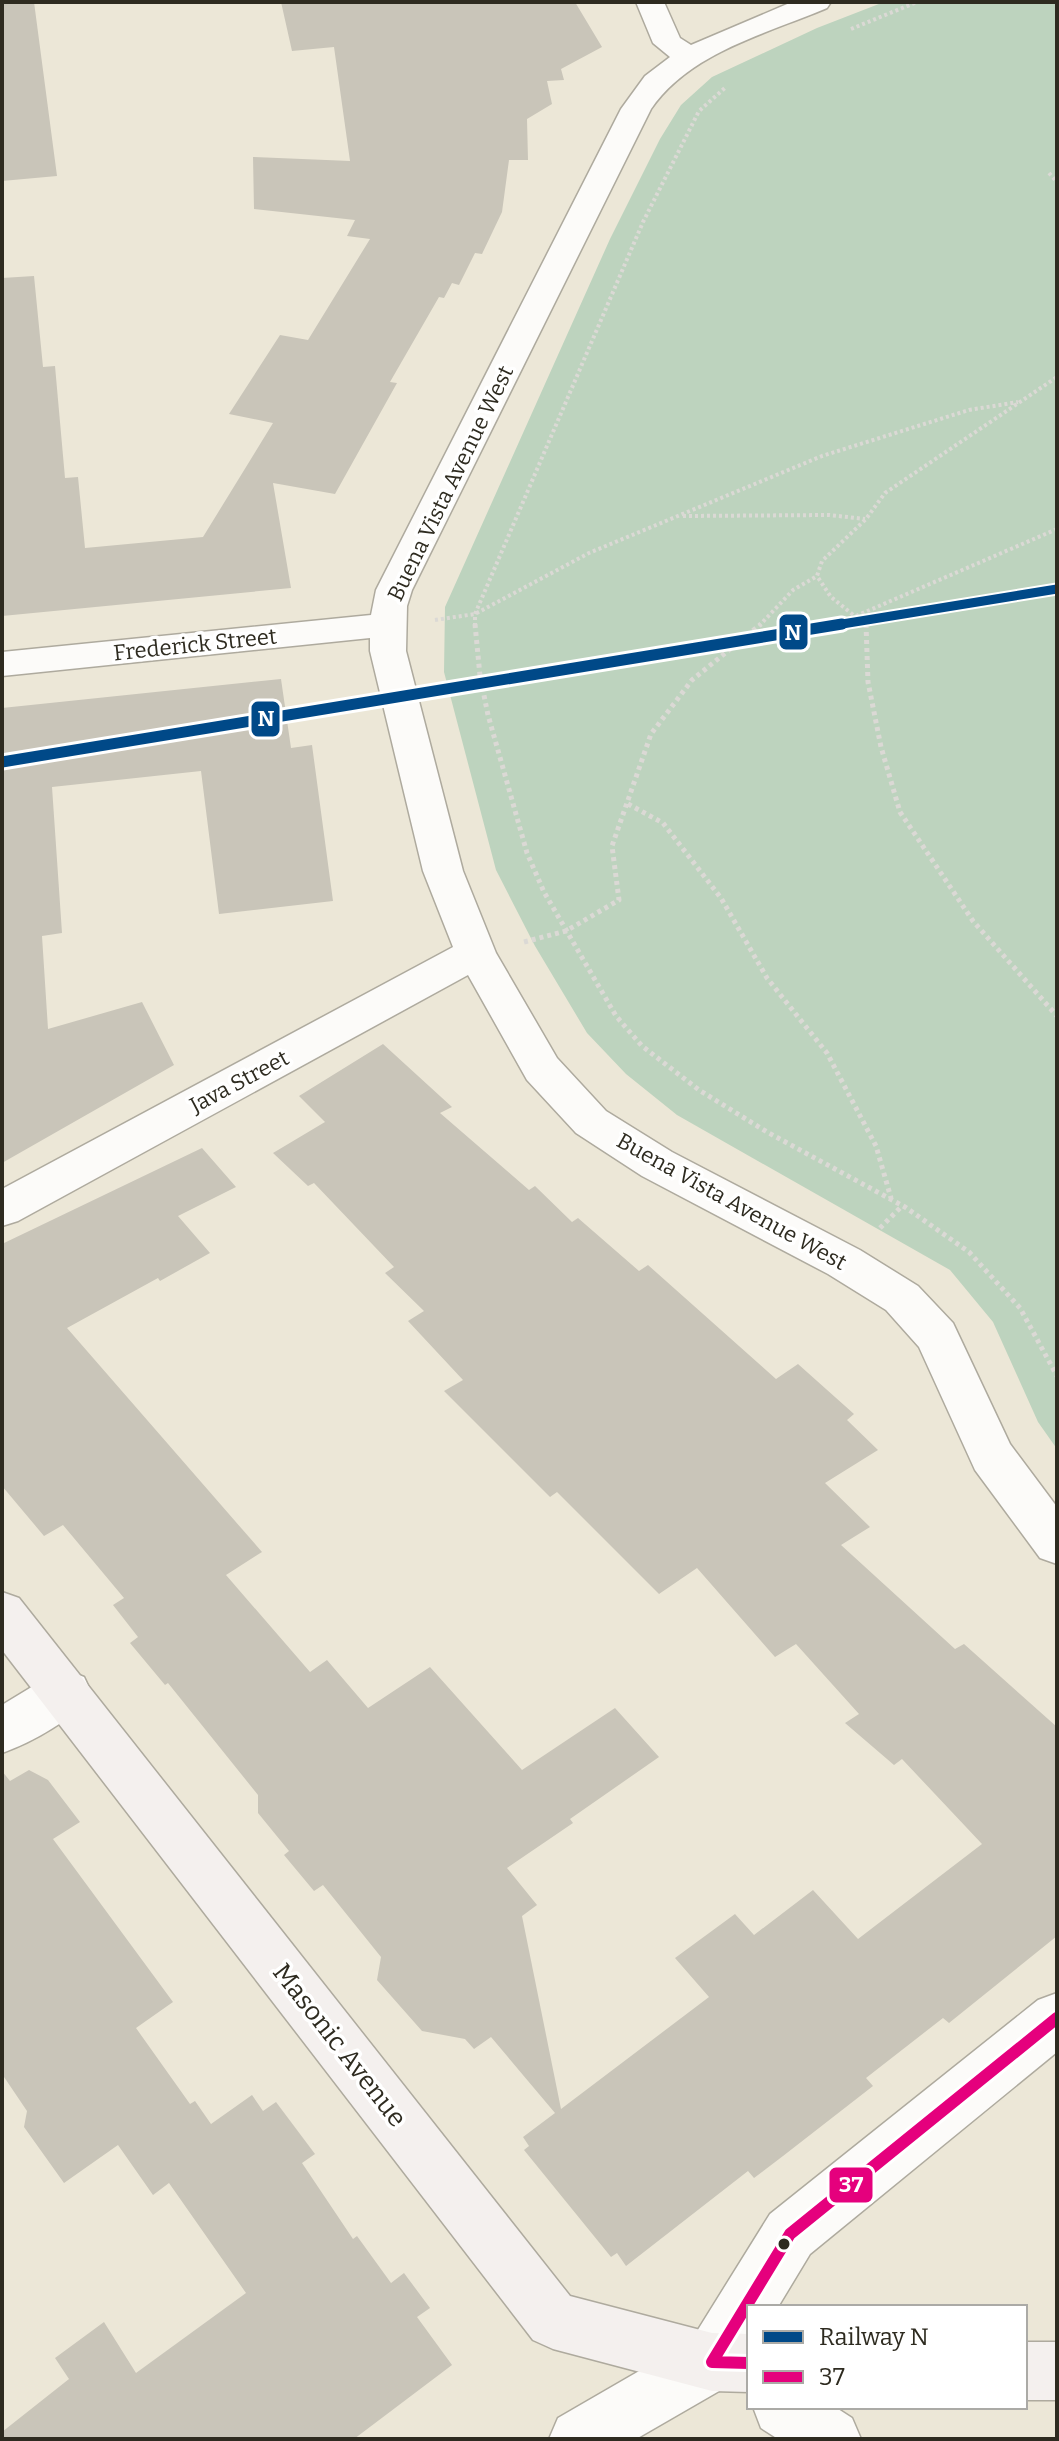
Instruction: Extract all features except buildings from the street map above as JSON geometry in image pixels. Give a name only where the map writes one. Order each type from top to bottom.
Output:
[{"type":"street","points":[[650,2],[668,43],[689,56]]},
{"type":"street","name":"Buena Vista Avenue West","points":[[817,2],[689,56],[655,82],[636,109],[400,577],[389,606],[388,651],[443,871],[476,953],[542,1069],[591,1122],[657,1164],[844,1262],[902,1298],[937,1336],[992,1456],[1057,1544]]},
{"type":"street","name":"Frederick Street","points":[[2,664],[388,625]]},
{"type":"street","name":"Java Street","points":[[2,1209],[476,953]]},
{"type":"street","name":"Masonic Avenue","points":[[2,1613],[553,2320],[737,2370]]},
{"type":"street","points":[[2,1731],[66,1692]]},
{"type":"street","points":[[762,2305],[790,2234],[1057,2018]]},
{"type":"street","points":[[579,2439],[737,2370],[747,2344]]},
{"type":"street","points":[[1027,2371],[1057,2371]]},
{"type":"street","points":[[785,2409],[831,2439]]},
{"type":"path","points":[[845,31],[917,2]]},
{"type":"path","points":[[737,79],[699,111],[650,208],[475,614],[478,672],[514,813],[537,878],[588,974],[619,1020],[654,1057],[696,1087],[796,1148],[891,1199],[961,1244],[1005,1288],[1041,1341],[1057,1376]]},
{"type":"path","points":[[1049,173],[1057,182]]},
{"type":"path","points":[[531,940],[566,931],[619,900],[612,846],[651,734],[692,680],[756,629],[793,590],[817,576],[822,561],[866,519],[885,493],[1057,377]]},
{"type":"path","points":[[433,620],[475,614],[589,553],[681,516],[749,484],[892,432],[969,410],[1023,401]]},
{"type":"path","points":[[681,516],[829,515],[866,519]]},
{"type":"path","points":[[856,616],[1057,529]]},
{"type":"path","points":[[817,576],[831,597],[867,625],[868,682],[881,747],[900,812],[973,921],[1057,1016]]},
{"type":"path","points":[[628,804],[663,823],[721,898],[767,978],[827,1053],[876,1146],[891,1199]]},
{"type":"path","points":[[878,1230],[902,1206]]},
{"type":"green space","points":[[884,2],[1057,2],[1057,1449],[1038,1422],[993,1322],[950,1270],[677,1115],[626,1074],[587,1033],[535,946],[496,870],[444,672],[445,607],[610,239],[660,139],[681,105],[712,77],[817,28]]},
{"type":"rail line","name":"N","points":[[2,762],[1057,589]]},
{"type":"transit line","name":"37","points":[[747,2363],[712,2362],[790,2234],[1057,2018]]}]
